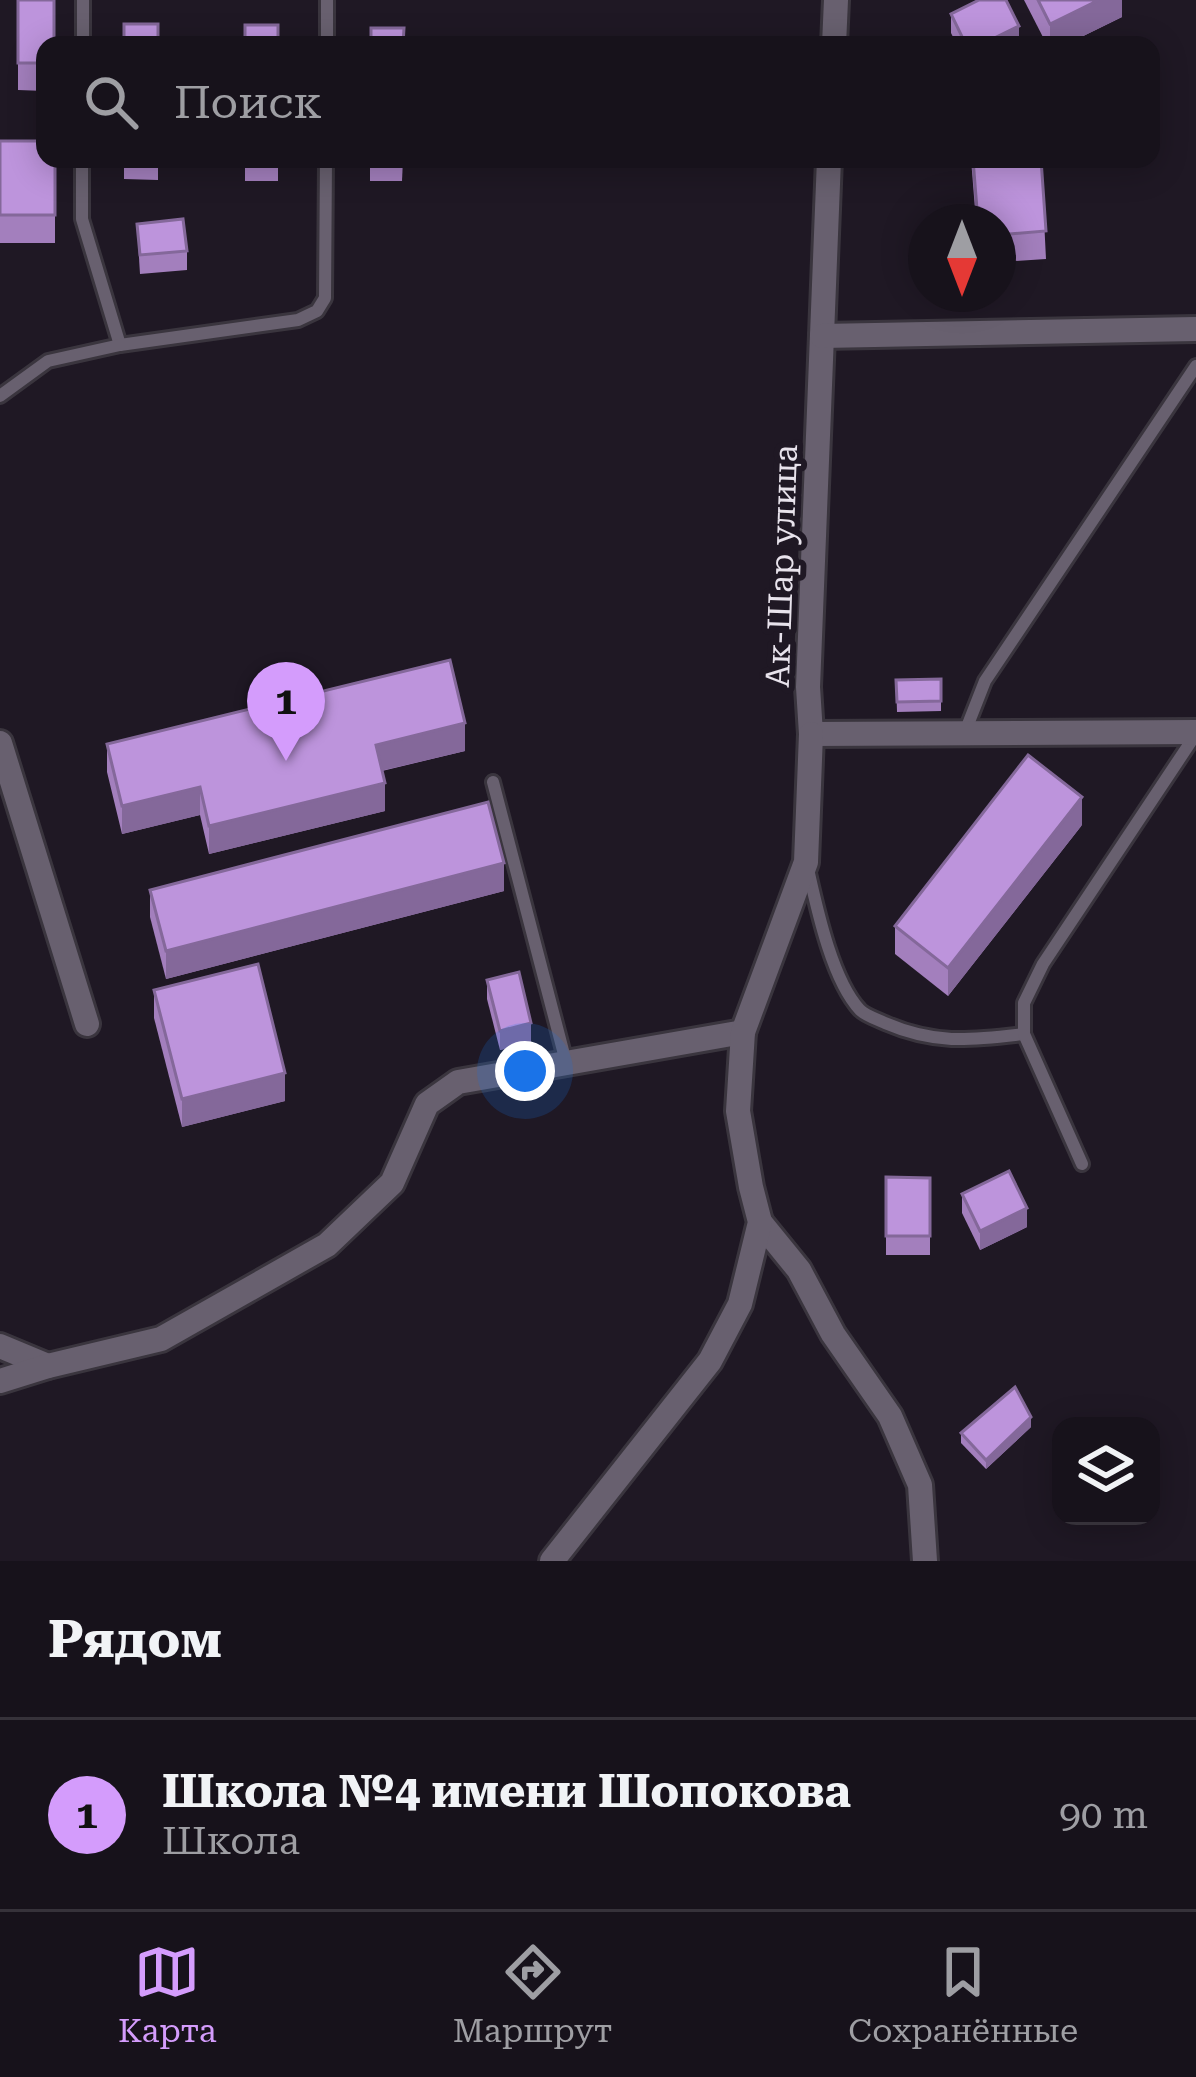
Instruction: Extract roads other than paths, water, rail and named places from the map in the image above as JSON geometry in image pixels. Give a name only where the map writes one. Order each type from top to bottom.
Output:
[{"type":"street","points":[[834,36],[836,0]]},
{"type":"street","name":"Ак-Шар улица","points":[[829,168],[808,687],[811,734],[1196,733]]},
{"type":"street","points":[[822,336],[1196,329]]},
{"type":"street","points":[[553,1561],[710,1361],[740,1304],[760,1222],[738,1111],[743,1032],[806,862],[811,734]]},
{"type":"street","points":[[0,743],[87,1024]]},
{"type":"street","points":[[0,1381],[161,1339],[327,1245],[392,1183],[427,1104],[458,1082],[743,1032]]},
{"type":"street","points":[[760,1222],[799,1270],[833,1334],[890,1416],[920,1485],[925,1561]]},
{"type":"street","points":[[0,1346],[48,1366]]},
{"type":"lane","points":[[83,0],[83,36]]},
{"type":"lane","points":[[327,0],[327,36]]},
{"type":"lane","points":[[82,168],[82,219],[120,345]]},
{"type":"lane","points":[[0,396],[48,362],[120,345],[298,320],[316,311],[326,298],[326,168]]},
{"type":"lane","points":[[965,732],[985,681],[1196,366]]},
{"type":"lane","points":[[1082,1164],[1024,1034],[1024,1003],[1042,964],[1196,733]]},
{"type":"lane","points":[[493,782],[566,1064]]},
{"type":"lane","points":[[806,862],[836,969],[862,1012],[913,1035],[962,1041],[1024,1034]]},
{"type":"place","name":"Школа №4 имени Шопокова","points":[[286,761]]}]
